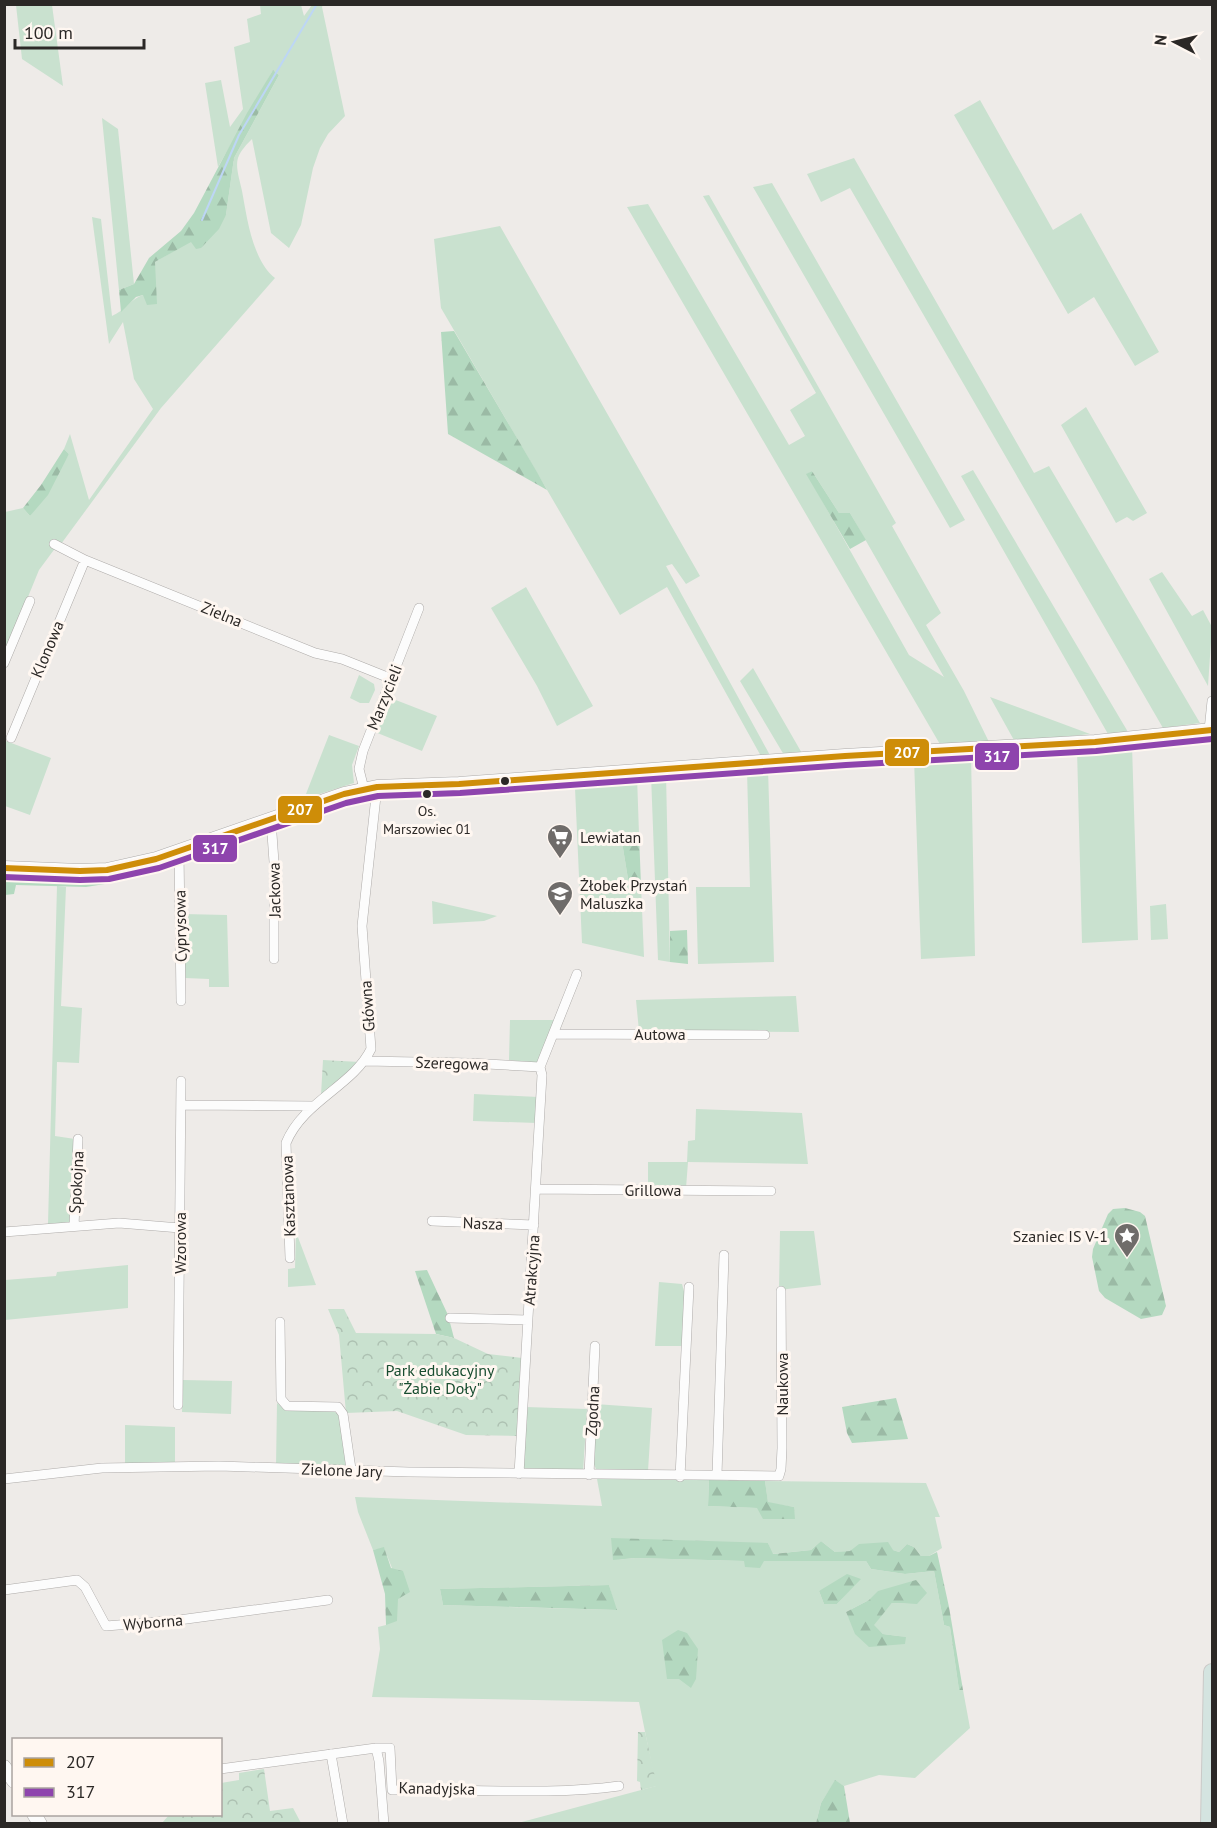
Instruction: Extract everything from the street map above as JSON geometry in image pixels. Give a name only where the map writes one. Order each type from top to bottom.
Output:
[{"type":"highway","points":[[1209,1824],[1212,1672]]},
{"type":"street","name":"Zielna","points":[[54,544],[85,560],[315,653],[342,659],[392,679]]},
{"type":"street","name":"Klonowa","points":[[11,738],[85,560]]},
{"type":"street","points":[[4,663],[30,601]]},
{"type":"street","name":"Marzycieli","points":[[371,788],[359,769],[363,751],[419,608]]},
{"type":"street","points":[[4,868],[107,870],[156,860],[302,807],[371,788],[1095,742],[1211,730],[1212,701]]},
{"type":"street","name":"Główna","points":[[365,1061],[371,1049],[362,926],[371,788]]},
{"type":"street","name":"Jackowa","points":[[271,820],[274,862],[274,959]]},
{"type":"street","name":"Cyprysowa","points":[[179,851],[181,1001]]},
{"type":"street","points":[[540,1067],[577,974]]},
{"type":"street","name":"Autowa","points":[[554,1034],[765,1035]]},
{"type":"street","points":[[182,1106],[313,1106],[365,1061]]},
{"type":"street","name":"Szeregowa","points":[[365,1061],[456,1062],[540,1067]]},
{"type":"street","name":"Atrakcyjna","points":[[519,1474],[542,1075],[540,1067]]},
{"type":"street","name":"Wzorowa","points":[[178,1405],[181,1081]]},
{"type":"street","name":"Kasztanowa","points":[[290,1258],[286,1143],[294,1127],[313,1106]]},
{"type":"street","name":"Spokojna","points":[[74,1226],[78,1139]]},
{"type":"street","name":"Grillowa","points":[[536,1189],[771,1191]]},
{"type":"street","name":"Nasza","points":[[432,1221],[534,1225]]},
{"type":"street","points":[[4,1232],[118,1223],[180,1228]]},
{"type":"street","points":[[717,1475],[724,1255]]},
{"type":"street","points":[[680,1477],[689,1287]]},
{"type":"street","name":"Naukowa","points":[[779,1476],[782,1449],[781,1291]]},
{"type":"street","points":[[450,1318],[528,1320]]},
{"type":"street","points":[[280,1322],[281,1399],[287,1406],[338,1407],[343,1414],[351,1469]]},
{"type":"street","name":"Zgodna","points":[[589,1475],[595,1346]]},
{"type":"street","name":"Zielone Jary","points":[[4,1479],[102,1468],[219,1466],[386,1472],[680,1477],[779,1476]]},
{"type":"street","name":"Wyborna","points":[[4,1590],[77,1580],[85,1587],[106,1626],[179,1620],[328,1600]]},
{"type":"street","points":[[222,1769],[376,1748],[384,1824]]},
{"type":"street","name":"Kanadyjska","points":[[376,1748],[390,1748],[392,1790],[578,1790],[619,1786]]},
{"type":"street","points":[[331,1754],[343,1824]]},
{"type":"green space","points":[[16,5],[52,5],[63,86],[22,59]]},
{"type":"green space","points":[[260,5],[301,5],[304,16],[312,5],[323,5],[345,116],[328,134],[320,148],[313,168],[301,225],[289,248],[271,233],[252,139],[241,152],[237,170],[252,238],[261,260],[275,278],[161,408],[61,544],[59,543],[39,570],[5,653],[5,512],[23,508],[30,516],[69,454],[64,449],[70,434],[89,500],[153,409],[134,379],[123,322],[109,344],[92,217],[101,219],[112,316],[143,295],[155,262],[191,241],[226,215],[234,158],[279,75],[273,70],[218,167],[205,83],[221,80],[230,127],[243,109],[234,47],[250,42],[247,19],[261,14]]},
{"type":"green space","points":[[273,70],[279,75],[234,158],[226,215],[219,229],[201,248],[196,249],[191,242],[155,262],[157,304],[147,305],[143,295],[136,297],[121,312],[119,290],[134,284],[149,258],[181,231],[194,213],[247,113]]},
{"type":"green space","points":[[980,100],[1053,230],[1081,213],[1159,352],[1135,366],[1094,297],[1068,314],[954,115]]},
{"type":"green space","points":[[102,118],[118,129],[134,284],[119,290]]},
{"type":"green space","points":[[854,158],[1034,473],[1049,466],[1200,723],[1163,728],[850,188],[821,202],[807,174]]},
{"type":"green space","points":[[772,183],[965,520],[950,528],[753,187]]},
{"type":"green space","points":[[709,195],[896,523],[892,526],[941,613],[926,625],[964,691],[989,742],[941,746],[627,207],[648,204],[789,445],[805,436],[790,410],[816,393],[703,196]],"holes":[[[812,471],[839,513],[850,513],[944,677],[909,655],[807,474]]]},
{"type":"green space","points":[[500,226],[700,576],[686,584],[672,564],[666,566],[771,757],[762,758],[667,587],[620,615],[441,308],[434,239]]},
{"type":"green space","points":[[454,331],[547,490],[448,434],[441,332]]},
{"type":"green space","points":[[1086,407],[1147,513],[1133,521],[1127,517],[1116,523],[1061,425]]},
{"type":"green space","points":[[64,449],[69,454],[48,495],[30,516],[23,508]]},
{"type":"green space","points":[[973,470],[1128,732],[1108,734],[961,476]]},
{"type":"green space","points":[[812,471],[839,513],[850,513],[866,540],[850,549],[806,474]]},
{"type":"green space","points":[[1162,572],[1192,616],[1203,610],[1212,627],[1208,686],[1149,579]]},
{"type":"green space","points":[[526,587],[593,706],[557,726],[537,686],[491,608]]},
{"type":"green space","points":[[753,668],[803,755],[784,755],[740,681]]},
{"type":"green space","points":[[359,675],[374,684],[375,690],[369,703],[360,703],[350,698]]},
{"type":"green space","points":[[388,697],[437,716],[422,751],[375,732]]},
{"type":"green space","points":[[990,697],[1090,734],[1015,742]]},
{"type":"green space","points":[[329,735],[359,746],[352,765],[354,783],[304,799]]},
{"type":"green space","points":[[6,741],[51,758],[30,815],[5,806],[4,745]]},
{"type":"green space","points":[[1132,745],[1138,940],[1082,943],[1077,749]]},
{"type":"green space","points":[[971,755],[975,956],[921,959],[914,759]]},
{"type":"green space","points":[[768,769],[774,962],[698,964],[696,887],[750,887],[747,770]]},
{"type":"green space","points":[[666,774],[670,962],[658,960],[651,775]]},
{"type":"green space","points":[[637,776],[639,834],[622,842],[629,885],[641,885],[644,957],[582,943],[575,788],[576,780]]},
{"type":"green space","points":[[639,834],[641,885],[629,885],[622,842]]},
{"type":"green space","points":[[172,859],[175,864],[111,883],[86,887],[16,885],[14,894],[5,895],[5,877],[111,876]]},
{"type":"green space","points":[[57,886],[66,887],[61,1006],[82,1008],[79,1063],[57,1062],[55,1136],[75,1139],[70,1223],[48,1224]]},
{"type":"green space","points":[[432,901],[497,916],[484,921],[433,924]]},
{"type":"green space","points":[[1166,904],[1168,939],[1151,940],[1150,906]]},
{"type":"green space","points":[[183,914],[227,915],[229,987],[209,987],[209,979],[185,978]]},
{"type":"green space","points":[[687,930],[688,964],[670,962],[670,931]]},
{"type":"green space","points":[[796,996],[799,1032],[639,1031],[636,1000]]},
{"type":"green space","points":[[510,1020],[555,1020],[538,1063],[509,1060]]},
{"type":"green space","points":[[323,1060],[360,1062],[321,1095]]},
{"type":"green space","points":[[474,1094],[538,1097],[537,1123],[473,1121]]},
{"type":"green space","points":[[696,1109],[802,1113],[808,1164],[688,1162],[686,1188],[648,1188],[648,1162],[687,1162],[688,1141],[695,1140]]},
{"type":"green space","points":[[1125,1208],[1140,1212],[1145,1216],[1166,1306],[1162,1315],[1141,1319],[1105,1298],[1099,1291],[1092,1257],[1093,1249],[1108,1214],[1113,1209]]},
{"type":"green space","points":[[780,1231],[814,1231],[821,1285],[779,1290]]},
{"type":"green space","points":[[296,1232],[316,1285],[288,1287],[288,1269],[295,1268]]},
{"type":"green space","points":[[128,1265],[128,1308],[5,1320],[5,1280],[56,1276],[57,1272]]},
{"type":"green space","points":[[427,1270],[448,1315],[454,1338],[436,1334],[415,1271]]},
{"type":"green space","points":[[659,1282],[682,1284],[685,1295],[683,1346],[655,1346]]},
{"type":"green space","name":"Park edukacyjny \"Żabie Doły\"","points":[[328,1309],[344,1309],[356,1333],[436,1334],[454,1338],[488,1354],[522,1358],[517,1436],[466,1435],[397,1411],[346,1413],[339,1335]]},
{"type":"green space","points":[[183,1380],[232,1381],[231,1414],[182,1412]]},
{"type":"green space","points":[[896,1398],[908,1439],[852,1443],[847,1433],[842,1407]]},
{"type":"green space","points":[[277,1403],[293,1409],[327,1410],[342,1416],[347,1464],[343,1467],[276,1466]]},
{"type":"green space","points":[[595,1404],[652,1408],[648,1471],[596,1469],[593,1462]]},
{"type":"green space","points":[[526,1407],[587,1409],[583,1472],[523,1470]]},
{"type":"green space","points":[[125,1425],[175,1427],[175,1464],[125,1465]]},
{"type":"green space","points":[[597,1479],[709,1480],[708,1506],[758,1508],[794,1519],[794,1507],[768,1503],[765,1481],[926,1483],[940,1517],[935,1517],[942,1548],[929,1556],[921,1556],[914,1547],[907,1544],[899,1552],[893,1550],[835,1552],[821,1541],[811,1550],[772,1554],[768,1543],[613,1560],[635,1558],[866,1561],[871,1569],[905,1574],[934,1571],[944,1625],[950,1627],[959,1690],[963,1690],[970,1728],[915,1778],[879,1775],[844,1786],[835,1781],[821,1803],[816,1823],[518,1823],[656,1786],[639,1702],[372,1697],[380,1649],[378,1627],[386,1625],[392,1568],[384,1548],[373,1550],[358,1512],[355,1497],[602,1506]],"holes":[[[860,1579],[837,1604],[824,1604],[819,1591]],[[609,1585],[616,1610],[443,1605],[440,1589]],[[869,1600],[917,1604],[892,1603],[873,1625],[883,1634],[906,1637],[856,1634],[846,1612]]]},
{"type":"green space","points":[[709,1480],[765,1481],[768,1502],[794,1507],[795,1519],[763,1519],[757,1508],[708,1506]]},
{"type":"green space","points":[[611,1538],[768,1543],[773,1554],[811,1550],[821,1541],[835,1552],[850,1551],[859,1544],[888,1542],[893,1550],[899,1552],[907,1544],[914,1547],[921,1556],[929,1556],[937,1552],[963,1690],[959,1690],[950,1627],[944,1625],[934,1571],[905,1574],[871,1569],[866,1561],[764,1561],[760,1568],[745,1567],[744,1561],[635,1558],[613,1560]]},
{"type":"green space","points":[[384,1547],[391,1568],[403,1571],[410,1592],[398,1599],[397,1621],[386,1625],[385,1594],[373,1550]]},
{"type":"green space","points":[[847,1574],[861,1579],[837,1604],[824,1604],[819,1591]]},
{"type":"green space","points":[[916,1580],[927,1593],[917,1604],[892,1603],[874,1625],[883,1634],[906,1637],[905,1644],[869,1647],[855,1634],[846,1612],[869,1600],[878,1591]]},
{"type":"green space","points":[[609,1585],[617,1610],[443,1605],[440,1589]]},
{"type":"green space","points":[[678,1630],[687,1633],[698,1649],[696,1679],[691,1688],[679,1679],[667,1679],[662,1640]]},
{"type":"green space","points":[[638,1732],[645,1732],[657,1786],[641,1790],[640,1782],[637,1781]]},
{"type":"green space","points":[[264,1769],[270,1811],[293,1808],[301,1823],[162,1823],[168,1816],[222,1816],[222,1783],[239,1780],[239,1773]]},
{"type":"green space","points":[[835,1780],[844,1786],[850,1823],[816,1823],[821,1803]]},
{"type":"waterway","points":[[202,220],[239,135],[317,4]]},
{"type":"transit line","name":"207","points":[[4,868],[107,870],[156,859],[344,794],[377,787],[459,784],[845,756],[1095,742],[1212,730]]},
{"type":"transit line","name":"317","points":[[4,877],[109,879],[159,868],[346,803],[378,796],[460,793],[846,765],[1096,751],[1212,739]]},
{"type":"place","name":"Os. Marszowiec 01","points":[[427,794]]},
{"type":"place","name":"Lewiatan","points":[[560,860]]},
{"type":"place","name":"Żłobek Przystań Maluszka","points":[[560,917]]},
{"type":"place","name":"Szaniec IS V-1","points":[[1127,1259]]}]
